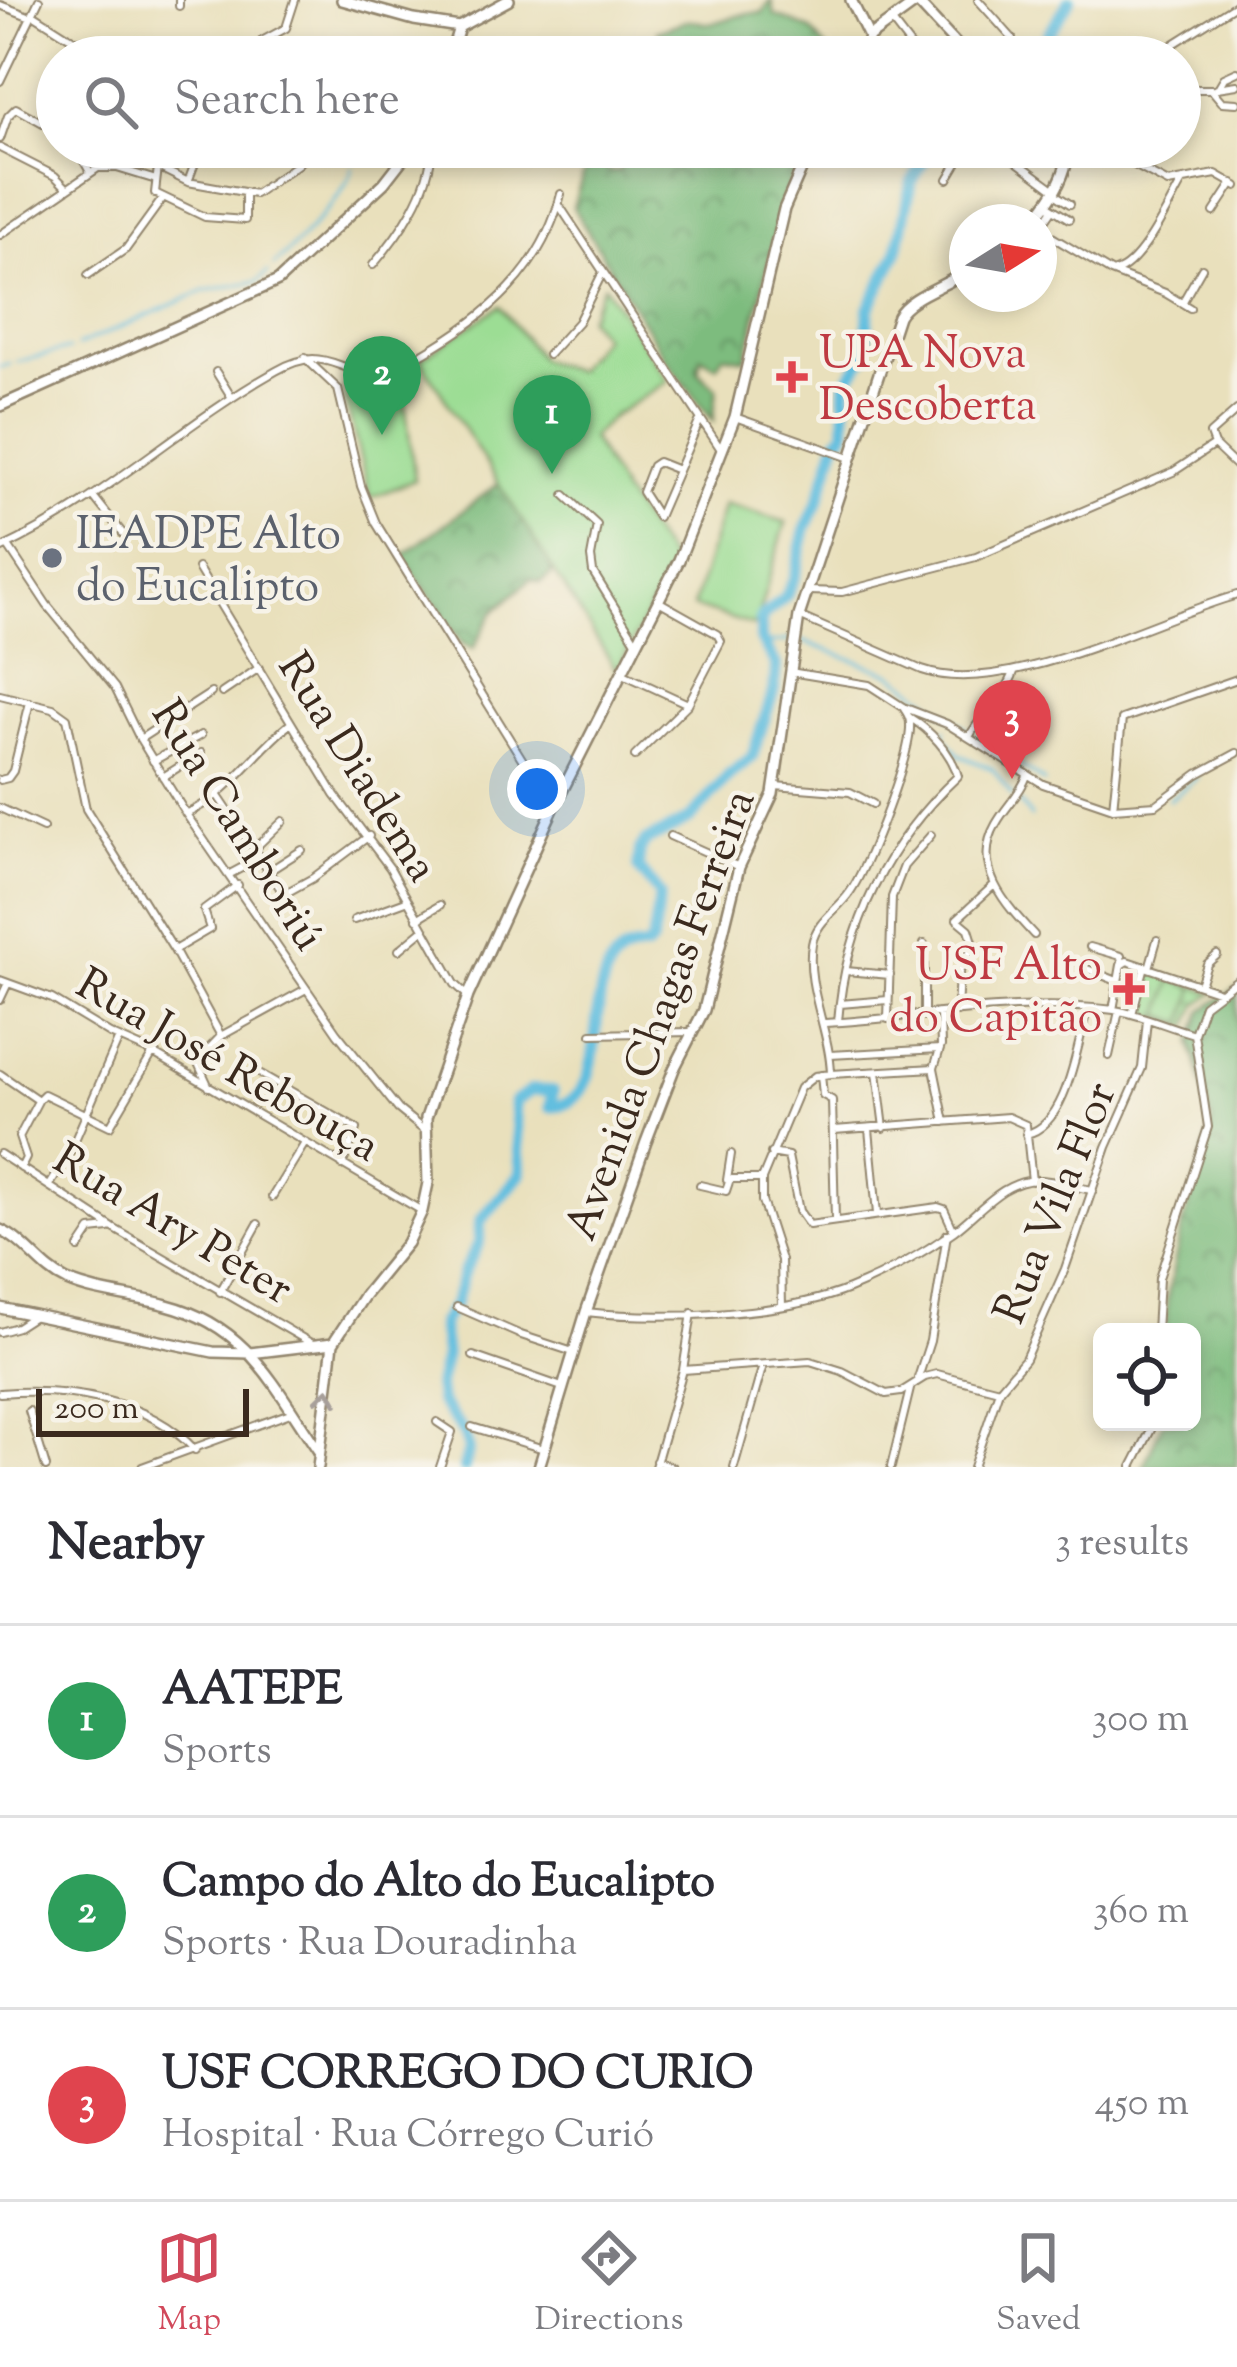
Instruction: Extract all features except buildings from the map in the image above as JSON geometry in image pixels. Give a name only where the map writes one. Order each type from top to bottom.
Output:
[{"type":"main road","points":[[343,0],[459,27],[509,0]]},
{"type":"main road","points":[[851,0],[869,36]]},
{"type":"main road","points":[[870,36],[919,1],[950,36]]},
{"type":"main road","points":[[456,36],[459,27]]},
{"type":"main road","points":[[0,406],[276,282],[396,168]]},
{"type":"main road","points":[[318,1467],[333,1343],[400,1254],[422,1211],[428,1183],[425,1131],[432,1098],[468,996],[553,809],[670,581],[735,417],[784,209],[802,168]]},
{"type":"main road","points":[[1051,204],[1064,168]]},
{"type":"main road","name":"Avenida Chagas Ferreira","points":[[539,1467],[571,1352],[718,962],[737,867],[775,786],[799,616],[848,457],[904,304],[949,283]]},
{"type":"main road","points":[[0,1230],[63,1279],[197,1313],[229,1332],[250,1354],[317,1450]]},
{"type":"main road","points":[[0,1308],[192,1348],[250,1354],[333,1343]]},
{"type":"street","points":[[0,81],[39,0]]},
{"type":"street","points":[[271,36],[286,28],[295,0]]},
{"type":"street","points":[[979,0],[1010,36]]},
{"type":"street","points":[[1186,36],[1237,4]]},
{"type":"street","points":[[0,5],[32,15],[67,36]]},
{"type":"street","points":[[892,21],[903,36]]},
{"type":"street","points":[[1214,88],[1237,72]]},
{"type":"street","points":[[1201,88],[1237,85]]},
{"type":"street","points":[[1214,88],[1222,103],[1237,103]]},
{"type":"street","points":[[0,139],[16,108],[36,119]]},
{"type":"street","points":[[0,148],[36,166]]},
{"type":"street","points":[[39,168],[67,188]]},
{"type":"street","points":[[88,168],[90,172]]},
{"type":"street","points":[[0,235],[90,172],[109,168]]},
{"type":"street","points":[[119,168],[156,176]]},
{"type":"street","points":[[158,168],[154,193],[205,217],[244,220],[245,195]]},
{"type":"street","points":[[160,168],[188,182],[245,195],[261,191],[292,168]]},
{"type":"street","points":[[188,182],[193,168]]},
{"type":"street","points":[[373,265],[410,213],[429,168]]},
{"type":"street","points":[[948,178],[954,168]]},
{"type":"street","points":[[1024,168],[1070,204]]},
{"type":"street","points":[[1140,168],[1168,183],[1216,174],[1235,185],[1214,212]]},
{"type":"street","points":[[1111,272],[1124,270],[1142,249],[1183,180]]},
{"type":"street","points":[[4,548],[93,496],[232,398],[304,358],[378,374],[453,336],[511,289],[535,256],[562,194]]},
{"type":"street","points":[[88,275],[126,249],[163,198]]},
{"type":"street","points":[[559,205],[722,451]]},
{"type":"street","points":[[1057,211],[1069,219]]},
{"type":"street","points":[[1057,240],[1111,272],[1190,308]]},
{"type":"street","points":[[1181,303],[1202,268]]},
{"type":"street","points":[[548,355],[578,322],[602,273]]},
{"type":"street","points":[[304,358],[338,389],[361,486],[376,523],[553,809]]},
{"type":"street","points":[[216,372],[232,398]]},
{"type":"street","points":[[1235,413],[1210,434],[1214,445],[1237,467]]},
{"type":"street","points":[[735,417],[848,457]]},
{"type":"street","points":[[678,470],[658,462],[652,466],[642,492],[658,517],[699,422]]},
{"type":"street","points":[[808,590],[842,592],[976,557],[1173,472],[1214,445]]},
{"type":"street","points":[[565,495],[597,525],[592,572],[637,643]]},
{"type":"street","points":[[93,496],[124,535]]},
{"type":"street","name":"Rua Camboriú","points":[[4,548],[115,688],[186,814],[306,988],[383,1093],[425,1131]]},
{"type":"street","name":"Rua Diadema","points":[[198,568],[335,795],[369,836],[455,984],[468,996]]},
{"type":"street","points":[[799,616],[943,677],[969,679],[1014,672],[1237,595]]},
{"type":"street","points":[[634,756],[688,704],[720,636],[657,600]]},
{"type":"street","points":[[222,693],[259,668]]},
{"type":"street","points":[[790,672],[859,682],[903,707],[923,712],[1027,776],[1077,799],[1113,808],[1156,805],[1198,773],[1237,753]]},
{"type":"street","points":[[968,738],[1014,672]]},
{"type":"street","points":[[621,673],[688,704]]},
{"type":"street","points":[[1113,808],[1122,719],[1237,679]]},
{"type":"street","points":[[140,739],[211,693]]},
{"type":"street","points":[[0,695],[61,712],[67,718],[80,792],[95,826],[175,950],[220,1036]]},
{"type":"street","points":[[0,780],[13,771],[30,702]]},
{"type":"street","points":[[838,1022],[858,922],[896,845],[932,798],[958,776],[931,734],[903,707]]},
{"type":"street","points":[[831,1074],[812,939],[851,891],[879,835],[908,743],[909,717]]},
{"type":"street","points":[[186,814],[232,784],[239,770],[291,723]]},
{"type":"street","points":[[153,761],[201,735]]},
{"type":"street","points":[[163,777],[201,753]]},
{"type":"street","points":[[1027,776],[1019,796],[992,830],[990,867],[993,886],[1034,935]]},
{"type":"street","points":[[775,786],[850,793],[873,804]]},
{"type":"street","points":[[218,796],[255,848],[266,873],[285,894],[369,836]]},
{"type":"street","points":[[0,808],[43,828]]},
{"type":"street","points":[[255,848],[283,821]]},
{"type":"street","points":[[888,1019],[892,897],[913,852],[931,835]]},
{"type":"street","points":[[670,836],[737,867]]},
{"type":"street","points":[[266,873],[302,850]]},
{"type":"street","points":[[230,874],[258,859]]},
{"type":"street","points":[[175,950],[210,929],[204,910],[238,885]]},
{"type":"street","points":[[957,1012],[958,972],[974,945],[970,930],[957,919],[993,886]]},
{"type":"street","points":[[354,920],[406,900]]},
{"type":"street","points":[[417,919],[440,905]]},
{"type":"street","points":[[399,950],[423,930]]},
{"type":"street","points":[[1132,1014],[1157,940]]},
{"type":"street","points":[[924,944],[924,1016]]},
{"type":"street","points":[[1090,947],[1220,992]]},
{"type":"street","points":[[1201,982],[1207,964],[1217,955]]},
{"type":"street","points":[[1109,1056],[1124,962]]},
{"type":"street","points":[[1087,969],[1118,981]]},
{"type":"street","points":[[845,971],[890,975]]},
{"type":"street","points":[[1156,1323],[1159,1278],[1208,1127],[1194,1034],[1204,1005],[1237,980]]},
{"type":"street","points":[[0,1000],[4,982]]},
{"type":"street","name":"Rua José Rebouça","points":[[4,982],[52,999],[153,1052],[422,1211]]},
{"type":"street","points":[[209,1087],[197,1061],[220,1036],[306,988]]},
{"type":"street","points":[[840,1004],[888,1000]]},
{"type":"street","points":[[825,1023],[1013,1007],[1088,1009],[1132,1014],[1194,1034]]},
{"type":"street","points":[[1026,1134],[1041,1131],[1054,1115],[1088,1009]]},
{"type":"street","points":[[940,1014],[940,1049],[934,1068],[946,1124]]},
{"type":"street","name":"Rua Vila Flor","points":[[973,1467],[999,1390],[1036,1339],[1120,1114],[1142,1068],[1147,1020]]},
{"type":"street","points":[[592,1034],[694,1032]]},
{"type":"street","points":[[50,1185],[119,1038]]},
{"type":"street","points":[[830,1054],[940,1049]]},
{"type":"street","points":[[21,1168],[26,1158],[19,1137],[44,1094],[113,1125],[153,1052]]},
{"type":"street","points":[[782,1306],[781,1259],[762,1202],[762,1179],[800,1088],[809,1079],[831,1074],[934,1068]]},
{"type":"street","points":[[878,1072],[884,1128]]},
{"type":"street","points":[[261,1074],[357,1129],[342,1165]]},
{"type":"street","points":[[821,1076],[823,1095],[832,1100],[835,1220]]},
{"type":"street","points":[[2,1080],[38,1100]]},
{"type":"street","points":[[834,1130],[998,1116],[1025,1124],[1032,1181]]},
{"type":"street","points":[[869,1129],[877,1214]]},
{"type":"street","points":[[272,1197],[305,1143]]},
{"type":"street","points":[[771,1153],[788,1156],[799,1211],[812,1225],[942,1207],[951,1233],[930,1341],[891,1467]]},
{"type":"street","name":"Rua Ary Peter","points":[[0,1154],[113,1228],[315,1345]]},
{"type":"street","points":[[700,1185],[726,1191],[731,1154]]},
{"type":"street","points":[[728,1180],[762,1179]]},
{"type":"street","points":[[586,1312],[692,1313],[826,1298],[902,1263],[951,1233],[1006,1188],[1032,1181],[1093,1190]]},
{"type":"street","points":[[220,1292],[258,1224]]},
{"type":"street","points":[[79,1248],[91,1230],[113,1228]]},
{"type":"street","points":[[457,1306],[571,1352]]},
{"type":"street","points":[[672,1467],[656,1464],[683,1370],[692,1313]]},
{"type":"street","points":[[0,1332],[17,1328],[34,1316]]},
{"type":"street","points":[[473,1356],[562,1387]]},
{"type":"street","points":[[683,1370],[810,1361],[834,1367],[886,1394],[937,1375],[999,1390]]},
{"type":"street","points":[[734,1467],[764,1365]]},
{"type":"street","points":[[0,1393],[48,1391],[136,1408],[195,1450]]},
{"type":"street","points":[[29,1411],[46,1467]]},
{"type":"street","points":[[142,1467],[293,1412]]},
{"type":"street","points":[[437,1422],[452,1432],[440,1467]]},
{"type":"street","points":[[472,1427],[544,1449]]},
{"type":"street","points":[[1132,1467],[1150,1431]]},
{"type":"green space","points":[[771,0],[775,15],[816,36],[660,36],[657,31],[689,20],[710,24],[762,13]]},
{"type":"green space","points":[[588,168],[797,168],[784,197],[746,359],[723,355],[717,366],[701,357],[698,372],[717,388],[713,421],[665,358],[573,207]]},
{"type":"green space","points":[[604,285],[668,381],[613,416],[591,437],[622,491],[547,557],[552,574],[541,582],[531,579],[494,611],[473,649],[462,643],[402,556],[504,480],[503,310],[541,360],[575,371],[603,336],[588,318]]},
{"type":"green space","points":[[604,285],[668,381],[613,416],[591,438],[673,564],[617,671],[420,359],[500,306],[541,360],[575,371],[603,336],[588,318]]},
{"type":"green space","points":[[402,380],[415,480],[370,498],[343,389]]},
{"type":"green space","points":[[724,504],[786,522],[755,626],[693,607]]},
{"type":"green space","points":[[1150,970],[1214,993],[1198,1004],[1188,1027],[1138,1012]]},
{"type":"green space","points":[[1172,980],[1195,988],[1184,1023],[1161,1015]]},
{"type":"green space","points":[[1237,988],[1237,1467],[1143,1467],[1159,1431],[1201,1431],[1201,1323],[1166,1323],[1180,1236],[1212,1122],[1192,1044],[1202,1011]]},
{"type":"waterway","points":[[1048,36],[1070,0]]},
{"type":"waterway","points":[[274,265],[333,203],[352,168]]},
{"type":"waterway","points":[[464,1467],[469,1449],[463,1432],[440,1402],[438,1385],[445,1355],[441,1324],[455,1303],[463,1273],[479,1243],[480,1221],[521,1174],[514,1102],[532,1090],[553,1091],[550,1107],[573,1099],[586,1081],[607,972],[622,954],[646,948],[652,941],[660,895],[638,868],[640,850],[645,842],[690,819],[752,757],[774,690],[776,665],[761,640],[761,618],[786,596],[795,576],[806,528],[837,441],[845,432],[846,382],[865,356],[869,308],[897,253],[911,183],[920,168]]},
{"type":"waterway","points":[[77,346],[204,291],[258,281],[268,272]]},
{"type":"waterway","points":[[17,362],[69,349]]},
{"type":"waterway","points":[[0,367],[10,364]]},
{"type":"waterway","points":[[765,644],[791,640]]},
{"type":"waterway","points":[[802,641],[893,674],[967,729]]},
{"type":"waterway","points":[[946,730],[943,734],[959,755],[993,769],[1012,796]]},
{"type":"waterway","points":[[976,735],[989,744]]},
{"type":"waterway","points":[[996,748],[1044,782]]},
{"type":"waterway","points":[[1169,800],[1198,777]]},
{"type":"waterway","points":[[1019,802],[1031,817]]},
{"type":"place","name":"UPA Nova Descoberta","points":[[792,377]]},
{"type":"place","name":"Campo do Alto do Eucalipto","points":[[382,435]]},
{"type":"place","name":"AATEPE","points":[[552,474]]},
{"type":"place","name":"IEADPE Alto do Eucalipto","points":[[52,558]]},
{"type":"place","name":"USF CORREGO DO CURIO","points":[[1012,779]]},
{"type":"place","name":"USF Alto do Capitão","points":[[1129,989]]}]
